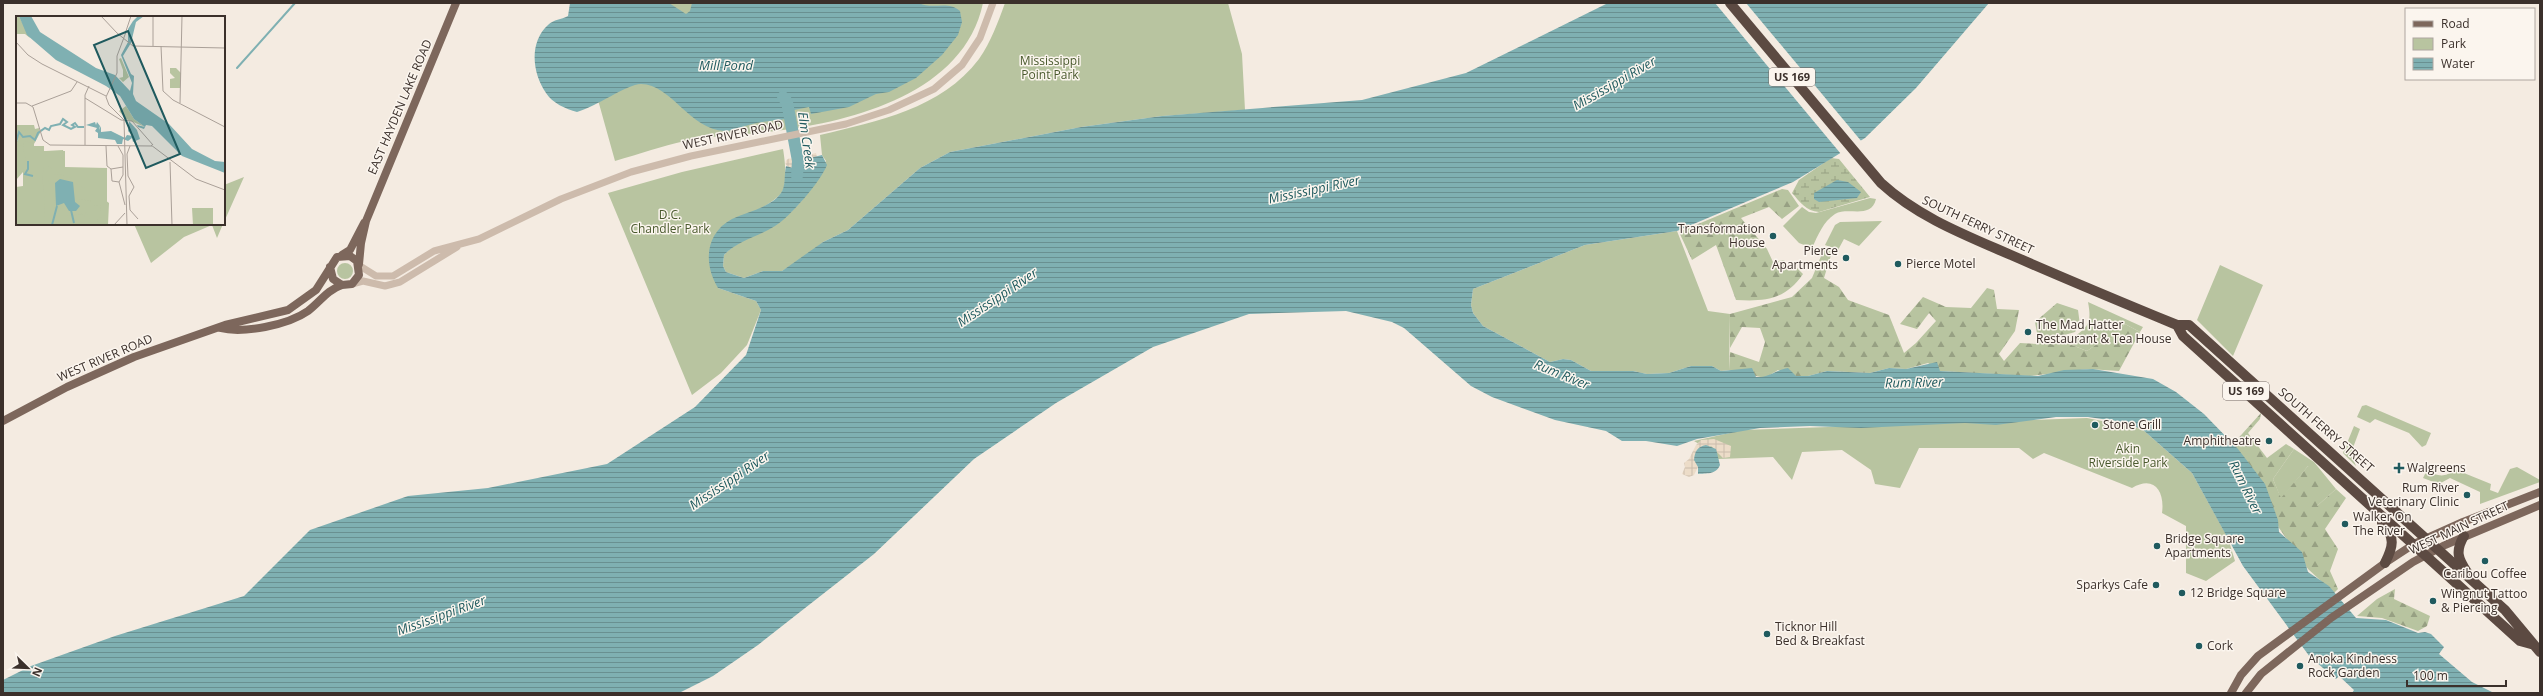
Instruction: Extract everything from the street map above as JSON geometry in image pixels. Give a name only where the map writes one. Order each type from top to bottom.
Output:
[{"type":"highway","name":"SOUTH FERRY STREET","points":[[1730,3],[1882,183],[1906,204],[1921,214],[2069,281],[2177,325],[2189,325],[2204,336],[2426,538],[2436,549]]},
{"type":"highway","name":"SOUTH FERRY STREET","points":[[2177,325],[2183,336],[2414,544],[2424,555]]},
{"type":"highway","points":[[2333,471],[2344,488],[2389,531],[2393,546],[2385,563]]},
{"type":"highway","points":[[2464,536],[2458,549],[2459,561],[2477,584]]},
{"type":"highway","name":"US 169","points":[[2436,549],[2477,584],[2527,634],[2531,644]]},
{"type":"highway","name":"US 169","points":[[2424,555],[2520,641],[2531,644],[2540,652]]},
{"type":"main road","name":"EAST HAYDEN LAKE ROAD","points":[[341,256],[350,250],[366,221],[456,3]]},
{"type":"main road","name":"EAST HAYDEN LAKE ROAD","points":[[359,265],[361,243],[366,221]]},
{"type":"main road","points":[[341,256],[350,256],[359,265],[359,275],[352,284],[342,285],[333,279],[330,267],[334,260],[341,256]]},
{"type":"main road","name":"WEST RIVER ROAD","points":[[3,421],[40,400],[113,366],[176,342],[231,324],[279,314],[298,305],[316,290],[330,267]]},
{"type":"main road","name":"WEST RIVER ROAD","points":[[220,328],[228,330],[256,328],[284,322],[306,312],[328,291],[342,285]]},
{"type":"main road","name":"WEST MAIN STREET","points":[[2231,693],[2249,664],[2276,642],[2385,563],[2414,544],[2540,492]]},
{"type":"main road","name":"WEST MAIN STREET","points":[[2246,693],[2262,674],[2331,618],[2361,596],[2424,555],[2464,536],[2540,505]]},
{"type":"street","name":"WEST RIVER ROAD","points":[[359,265],[376,276],[393,276],[434,251],[462,244],[494,232],[567,196],[631,172],[692,156],[858,121],[889,110],[912,100],[944,82],[962,65],[973,51],[985,28],[993,3]]},
{"type":"street","name":"WEST RIVER ROAD","points":[[352,284],[363,281],[385,286],[400,282],[427,263],[462,244]]},
{"type":"green space","name":"Mill Pond","points":[[571,3],[983,3],[972,34],[954,60],[930,80],[902,97],[871,110],[839,119],[776,131],[708,137],[685,141],[615,161]]},
{"type":"green space","name":"Mississippi Point Park","points":[[1005,3],[1228,3],[1242,54],[1245,110],[1162,116],[1081,127],[950,152],[920,168],[848,230],[823,242],[802,259],[782,271],[763,271],[744,278],[726,272],[723,266],[724,255],[746,239],[769,228],[784,218],[797,206],[808,192],[826,161],[822,155],[820,135],[886,118],[927,101],[946,90],[964,76],[979,59],[991,39]]},
{"type":"green space","name":"D.C. Chandler Park","points":[[783,149],[785,181],[783,190],[773,201],[765,206],[722,228],[718,288],[756,301],[761,310],[747,345],[721,373],[692,395],[608,193],[682,172]]},
{"type":"green space","points":[[1831,158],[1839,159],[1870,197],[1819,212],[1810,210],[1804,206],[1792,193],[1799,180]]},
{"type":"green space","points":[[244,177],[225,220],[225,185]]},
{"type":"green space","points":[[1782,189],[1788,190],[1799,206],[1782,219],[1769,207],[1741,218],[1767,249],[1773,262],[1784,260],[1789,268],[1797,268],[1803,274],[1790,289],[1782,294],[1766,299],[1736,300],[1716,245],[1692,260],[1679,232]]},
{"type":"green space","points":[[1870,198],[1876,199],[1869,209],[1864,211],[1840,212],[1831,217],[1821,229],[1812,248],[1799,243],[1783,226],[1802,207],[1809,212],[1816,213]]},
{"type":"green space","points":[[1882,221],[1859,246],[1844,239],[1838,250],[1825,245],[1835,225],[1840,222]]},
{"type":"green space","points":[[134,225],[212,225],[184,237],[151,263]]},
{"type":"green space","points":[[212,225],[223,225],[217,238]]},
{"type":"green space","points":[[1677,231],[1708,311],[1730,314],[1729,370],[1721,371],[1712,366],[1691,366],[1669,373],[1647,374],[1633,371],[1591,371],[1571,360],[1563,359],[1550,362],[1483,326],[1473,313],[1471,305],[1473,289],[1585,245]]},
{"type":"green space","points":[[1824,249],[1832,252],[1824,278],[1839,287],[1848,300],[1889,315],[1904,353],[1916,343],[1936,321],[1929,313],[1917,329],[1900,324],[1923,297],[1946,307],[1971,308],[1987,288],[1994,290],[1997,309],[2019,310],[2015,331],[1999,354],[2004,361],[2020,343],[2039,344],[2035,322],[2057,303],[2078,310],[2080,325],[2075,332],[2054,338],[2087,351],[2097,344],[2106,345],[2125,324],[2140,332],[2119,371],[2088,369],[2030,376],[1940,371],[1928,363],[1906,369],[1889,368],[1870,373],[1827,371],[1808,376],[1796,376],[1778,370],[1765,378],[1729,370],[1730,352],[1759,362],[1765,342],[1760,328],[1742,327],[1730,348],[1730,314],[1792,297],[1812,278]]},
{"type":"green space","points":[[345,263],[351,265],[353,271],[351,277],[345,279],[339,277],[337,271],[339,265]]},
{"type":"green space","points":[[2220,265],[2263,285],[2233,356],[2197,320]]},
{"type":"green space","points":[[2088,302],[2143,327],[2140,332],[2125,324],[2106,345],[2097,344],[2087,351],[2067,343],[2086,326],[2089,317]]},
{"type":"green space","points":[[2366,405],[2431,433],[2426,445],[2422,447],[2409,433],[2375,419],[2370,423],[2357,417],[2362,406]]},
{"type":"green space","points":[[2261,413],[2260,419],[2248,433],[2267,458],[2286,444],[2294,449],[2273,479],[2281,498],[2308,466],[2322,479],[2317,506],[2336,489],[2346,498],[2325,529],[2338,549],[2330,571],[2338,589],[2334,593],[2308,569],[2279,528],[2256,473],[2233,444]]},
{"type":"green space","name":"Akin Riverside Park","points":[[2087,418],[2142,429],[2192,473],[2228,538],[2235,561],[2206,581],[2186,573],[2186,526],[2162,513],[2162,498],[2156,487],[2152,484],[2146,483],[2132,488],[2044,453],[2033,459],[2019,448],[1919,448],[1900,488],[1875,484],[1871,470],[1842,450],[1802,452],[1792,480],[1773,457],[1718,459],[1716,454],[1694,441],[1743,430]]},
{"type":"green space","points":[[2354,426],[2360,429],[2351,453],[2356,466],[2343,453]]},
{"type":"green space","points":[[2294,449],[2314,462],[2336,489],[2317,506],[2308,466],[2281,499],[2273,479]]},
{"type":"green space","points":[[2517,467],[2540,480],[2540,482],[2480,504],[2480,492],[2450,478],[2439,484],[2423,478],[2426,472],[2444,475],[2448,474],[2454,469],[2491,484],[2490,490],[2498,493],[2510,469]]},
{"type":"green space","points":[[2395,589],[2394,599],[2430,616],[2427,626],[2418,631],[2382,618],[2357,616],[2377,599]]},
{"type":"shaded area","points":[[816,153],[817,157],[801,160],[800,157]]},
{"type":"shaded area","points":[[788,159],[792,159],[794,163],[792,167],[788,167],[786,165],[786,161]]},
{"type":"shaded area","points":[[1714,439],[1731,446],[1730,457],[1723,458],[1711,446],[1696,461],[1698,467],[1694,475],[1689,477],[1682,474],[1685,467],[1684,463],[1689,459],[1696,445],[1701,440]]},
{"type":"water","name":"Mill Pond","points":[[570,3],[669,3],[686,14],[690,11],[692,3],[919,3],[930,6],[945,5],[955,8],[960,11],[962,22],[958,35],[942,55],[916,78],[889,92],[876,94],[849,107],[811,114],[809,107],[784,112],[785,119],[756,123],[725,131],[713,129],[701,123],[662,91],[652,86],[641,84],[628,88],[593,106],[577,112],[552,100],[541,85],[535,67],[535,49],[542,32],[548,25],[568,16]]},
{"type":"water","points":[[1608,3],[1989,3],[1916,88],[1865,138],[1793,182],[1677,231],[1585,245],[1473,289],[1471,305],[1473,313],[1483,326],[1550,362],[1563,359],[1571,360],[1591,371],[1633,371],[1647,374],[1669,373],[1691,366],[1712,366],[1721,371],[1752,368],[1756,377],[1764,376],[1788,368],[1796,376],[1808,376],[1827,371],[1870,373],[1889,368],[1906,369],[1937,362],[1940,371],[2038,376],[2064,370],[2093,369],[2153,379],[2176,392],[2204,414],[2238,449],[2265,484],[2278,520],[2279,532],[2302,552],[2308,572],[2329,586],[2356,618],[2386,620],[2418,633],[2425,632],[2431,634],[2444,647],[2439,654],[2472,682],[2494,693],[2352,693],[2354,690],[2339,676],[2336,679],[2310,657],[2243,566],[2192,473],[2142,429],[2116,421],[2088,417],[2056,417],[1996,425],[1965,423],[1861,428],[1810,426],[1760,428],[1697,439],[1677,446],[1646,441],[1622,441],[1606,431],[1555,420],[1492,397],[1471,386],[1404,328],[1392,322],[1346,311],[1249,314],[1153,347],[1056,403],[974,459],[874,554],[758,645],[713,676],[679,693],[3,693],[3,680],[31,666],[115,636],[244,596],[310,530],[408,496],[488,488],[607,464],[695,407],[746,355],[761,310],[756,301],[718,288],[710,270],[709,250],[712,241],[716,233],[723,225],[732,219],[765,206],[776,198],[784,187],[786,166],[793,168],[794,162],[822,155],[827,165],[812,189],[789,215],[769,230],[742,242],[724,255],[723,266],[726,272],[744,278],[763,271],[782,271],[823,242],[848,230],[920,168],[950,152],[1081,127],[1162,116],[1362,100],[1466,73]]},
{"type":"water","points":[[1837,180],[1848,182],[1861,192],[1857,198],[1819,202],[1814,199],[1814,193]]},
{"type":"water","points":[[1706,445],[1716,449],[1720,465],[1713,472],[1698,474],[1698,467],[1694,460],[1695,454],[1700,447]]},
{"type":"pier","points":[[1715,3],[1746,3],[1862,142],[1841,154]]},
{"type":"waterway","points":[[237,68],[295,3]]},
{"type":"waterway","name":"Elm Creek","points":[[783,97],[787,102],[798,161],[797,176]]},
{"type":"place","name":"Transformation House","points":[[1773,236]]},
{"type":"place","name":"Pierce Apartments","points":[[1846,258]]},
{"type":"place","name":"Pierce Motel","points":[[1898,264]]},
{"type":"place","name":"The Mad Hatter Restaurant & Tea House","points":[[2028,332]]},
{"type":"place","name":"Stone Grill","points":[[2095,425]]},
{"type":"place","name":"Amphitheatre","points":[[2269,441]]},
{"type":"place","name":"Walgreens","points":[[2399,468]]},
{"type":"place","name":"Rum River Veterinary Clinic","points":[[2467,495]]},
{"type":"place","name":"Walker On The River","points":[[2345,524]]},
{"type":"place","name":"Bridge Square Apartments","points":[[2157,546]]},
{"type":"place","name":"Caribou Coffee","points":[[2485,561]]},
{"type":"place","name":"Sparkys Cafe","points":[[2156,585]]},
{"type":"place","name":"12 Bridge Square","points":[[2182,593]]},
{"type":"place","name":"Wingnut Tattoo & Piercing","points":[[2433,601]]},
{"type":"place","name":"Ticknor Hill Bed & Breakfast","points":[[1767,634]]},
{"type":"place","name":"Cork","points":[[2199,646]]},
{"type":"place","name":"Anoka Kindness Rock Garden","points":[[2300,666]]},
{"type":"water label","name":"Mississippi River","points":[[1614,83]]},
{"type":"water label","name":"Mississippi River","points":[[1314,189]]},
{"type":"water label","name":"Mississippi River","points":[[997,297]]},
{"type":"water label","name":"Rum River","points":[[1562,374]]},
{"type":"water label","name":"Rum River","points":[[1914,382]]},
{"type":"water label","name":"Mississippi River","points":[[729,480]]},
{"type":"water label","name":"Rum River","points":[[2246,487]]},
{"type":"water label","name":"Mississippi River","points":[[441,615]]}]
